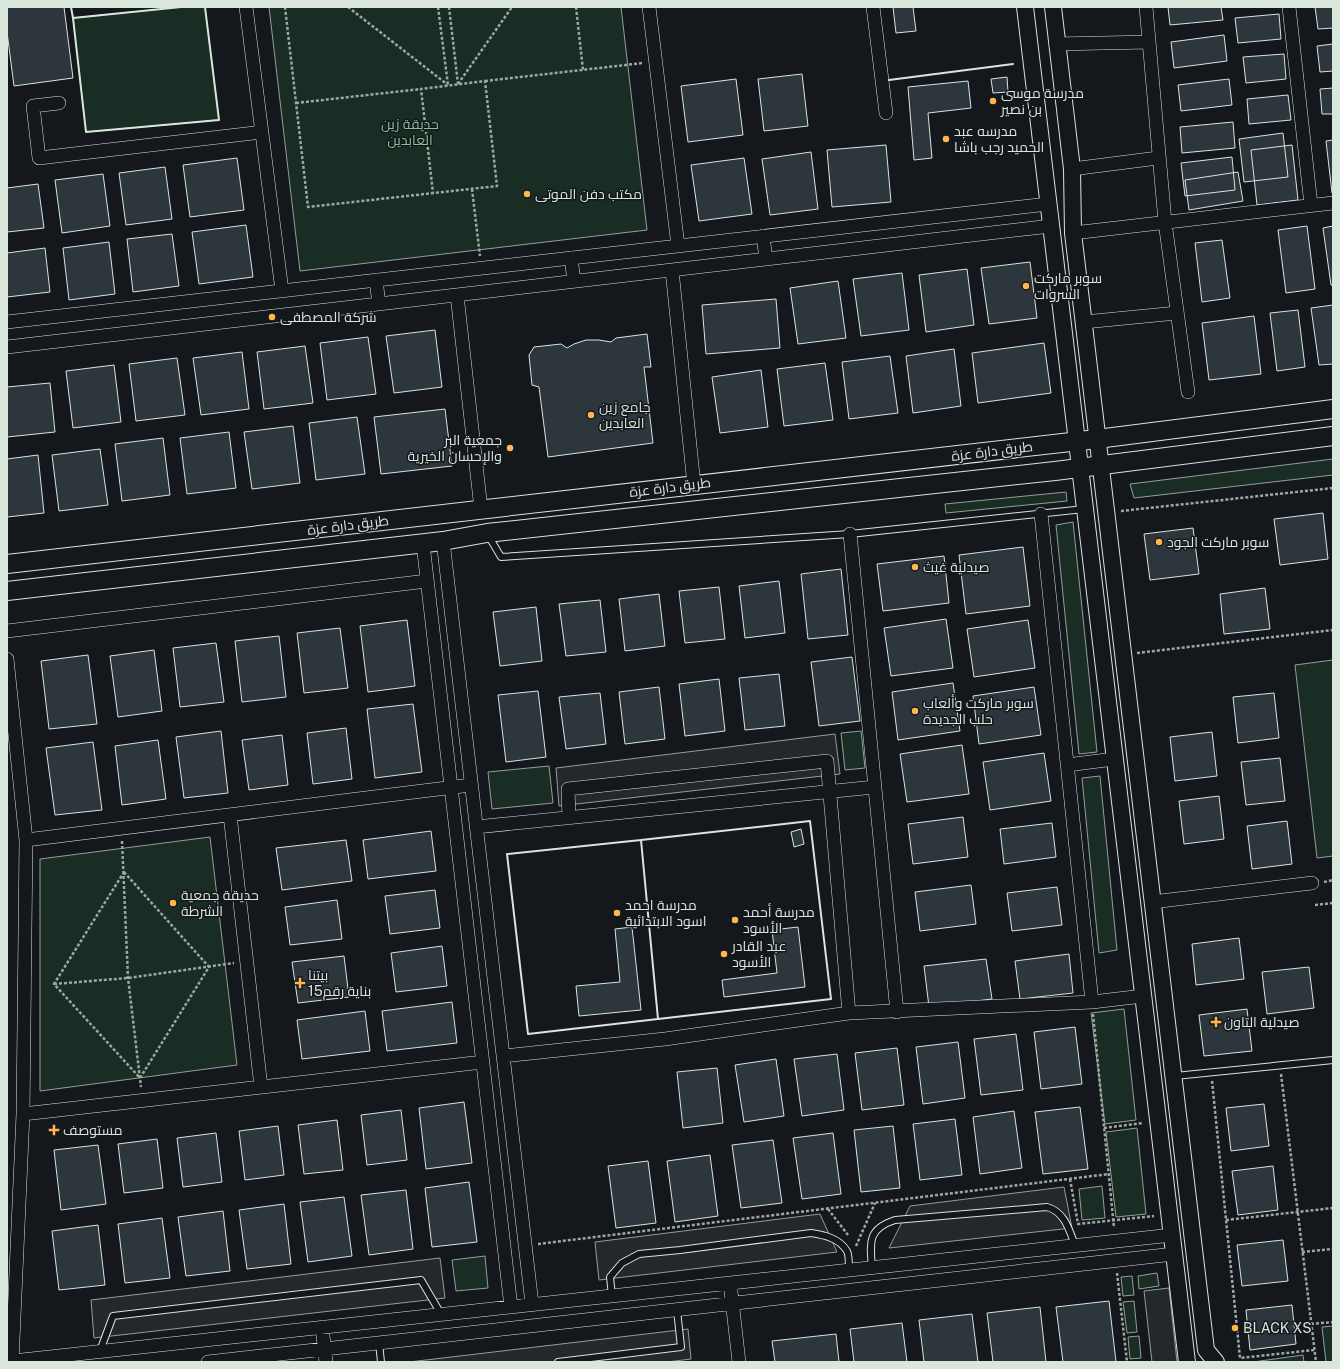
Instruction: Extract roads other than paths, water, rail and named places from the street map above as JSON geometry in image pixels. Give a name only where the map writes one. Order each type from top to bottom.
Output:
[{"type":"main road","name":"طريق دارة عزة","points":[[7,564],[1076,441],[1333,409]]},
{"type":"main road","points":[[7,591],[422,544],[487,533],[1100,466],[1333,436]]},
{"type":"street","points":[[246,7],[282,291]]},
{"type":"street","points":[[649,7],[678,246]]},
{"type":"street","points":[[873,7],[886,113]]},
{"type":"street","points":[[1025,7],[1187,1362]]},
{"type":"street","points":[[1053,7],[1056,44],[1072,169],[1073,233],[1173,1077],[1206,1350],[1216,1362]]},
{"type":"street","points":[[1146,7],[1158,158],[1188,392]]},
{"type":"street","points":[[1289,7],[1311,205]]},
{"type":"street","points":[[1056,44],[1149,42]]},
{"type":"street","points":[[59,103],[33,106],[39,158],[262,132]]},
{"type":"street","points":[[1072,169],[1158,158]]},
{"type":"street","points":[[1073,233],[1333,203]]},
{"type":"street","points":[[7,322],[1048,204]]},
{"type":"street","points":[[7,347],[1051,226]]},
{"type":"street","points":[[763,236],[766,259]]},
{"type":"street","points":[[571,258],[574,281]]},
{"type":"street","points":[[672,270],[694,485]]},
{"type":"street","points":[[376,280],[379,304]]},
{"type":"street","points":[[457,295],[481,509]]},
{"type":"street","points":[[1084,322],[1177,313]]},
{"type":"street","points":[[1041,514],[1092,1002]]},
{"type":"street","points":[[850,534],[897,1012]]},
{"type":"street","points":[[443,541],[532,1304]]},
{"type":"street","points":[[422,544],[511,1307]]},
{"type":"street","points":[[7,631],[427,581]]},
{"type":"street","points":[[7,659],[26,840],[23,1114],[12,1361],[1172,1235]]},
{"type":"street","points":[[1067,765],[1114,759]]},
{"type":"street","points":[[569,818],[568,789],[827,761],[849,1013]]},
{"type":"street","points":[[26,840],[471,785]]},
{"type":"street","points":[[476,827],[875,787]]},
{"type":"street","points":[[230,815],[261,1087]]},
{"type":"street","points":[[1152,902],[1312,883]]},
{"type":"street","points":[[503,1056],[665,1039],[849,1013],[1092,1002],[1143,996]]},
{"type":"street","points":[[23,1114],[483,1062]]},
{"type":"street","points":[[208,1362],[325,1356],[380,1343],[1174,1254]]},
{"type":"street","points":[[730,1283],[739,1362]]},
{"type":"street","points":[[322,1327],[325,1356]]},
{"type":"lane","points":[[487,533],[502,557],[850,534],[1084,509]]},
{"type":"lane","points":[[1173,1077],[1333,1060]]},
{"type":"lane","points":[[872,1268],[870,1242],[880,1226],[895,1220],[1047,1207],[1056,1211],[1063,1217],[1075,1246]]},
{"type":"lane","points":[[612,1296],[610,1277],[622,1263],[639,1254],[811,1233],[824,1235],[835,1239],[847,1251],[849,1270]]},
{"type":"lane","points":[[100,1351],[113,1316],[421,1280],[441,1314]]},
{"type":"lane","points":[[558,1362],[681,1347],[677,1310]]},
{"type":"lane","points":[[380,1343],[381,1362]]},
{"type":"place","name":"مدرسة موسى بن نصير","points":[[993,101]]},
{"type":"place","name":"مدرسه عبد الحميد رجب باشا","points":[[946,139]]},
{"type":"place","name":"مكتب دفن الموتى","points":[[527,194]]},
{"type":"place","name":"سوبر ماركت السروات","points":[[1026,286]]},
{"type":"place","name":"شركة المصطفى","points":[[272,317]]},
{"type":"place","name":"جامع زين العابدين","points":[[591,415]]},
{"type":"place","name":"جمعية البر والإحسان الخيرية","points":[[510,448]]},
{"type":"place","name":"سوبر ماركت الجود","points":[[1159,542]]},
{"type":"place","name":"صيدلية غيث","points":[[915,567]]},
{"type":"place","name":"سوبر ماركت وألعاب حلب الجديدة","points":[[915,711]]},
{"type":"place","name":"حديقة جمعية الشرطة","points":[[173,903]]},
{"type":"place","name":"مدرسة احمد اسود الابتدائية","points":[[617,913]]},
{"type":"place","name":"مدرسة أحمد الأسود","points":[[735,920]]},
{"type":"place","name":"عبد القادر الأسود","points":[[724,954]]},
{"type":"place","name":"بيتنا بناية رقم15","points":[[300,983]]},
{"type":"place","name":"صيدلية التاون","points":[[1216,1022]]},
{"type":"place","name":"مستوصف","points":[[54,1130]]},
{"type":"place","name":"BLACK XS","points":[[1235,1328]]},
{"type":"park label","name":"حديقة زين العابدين","points":[[410,132]]}]
